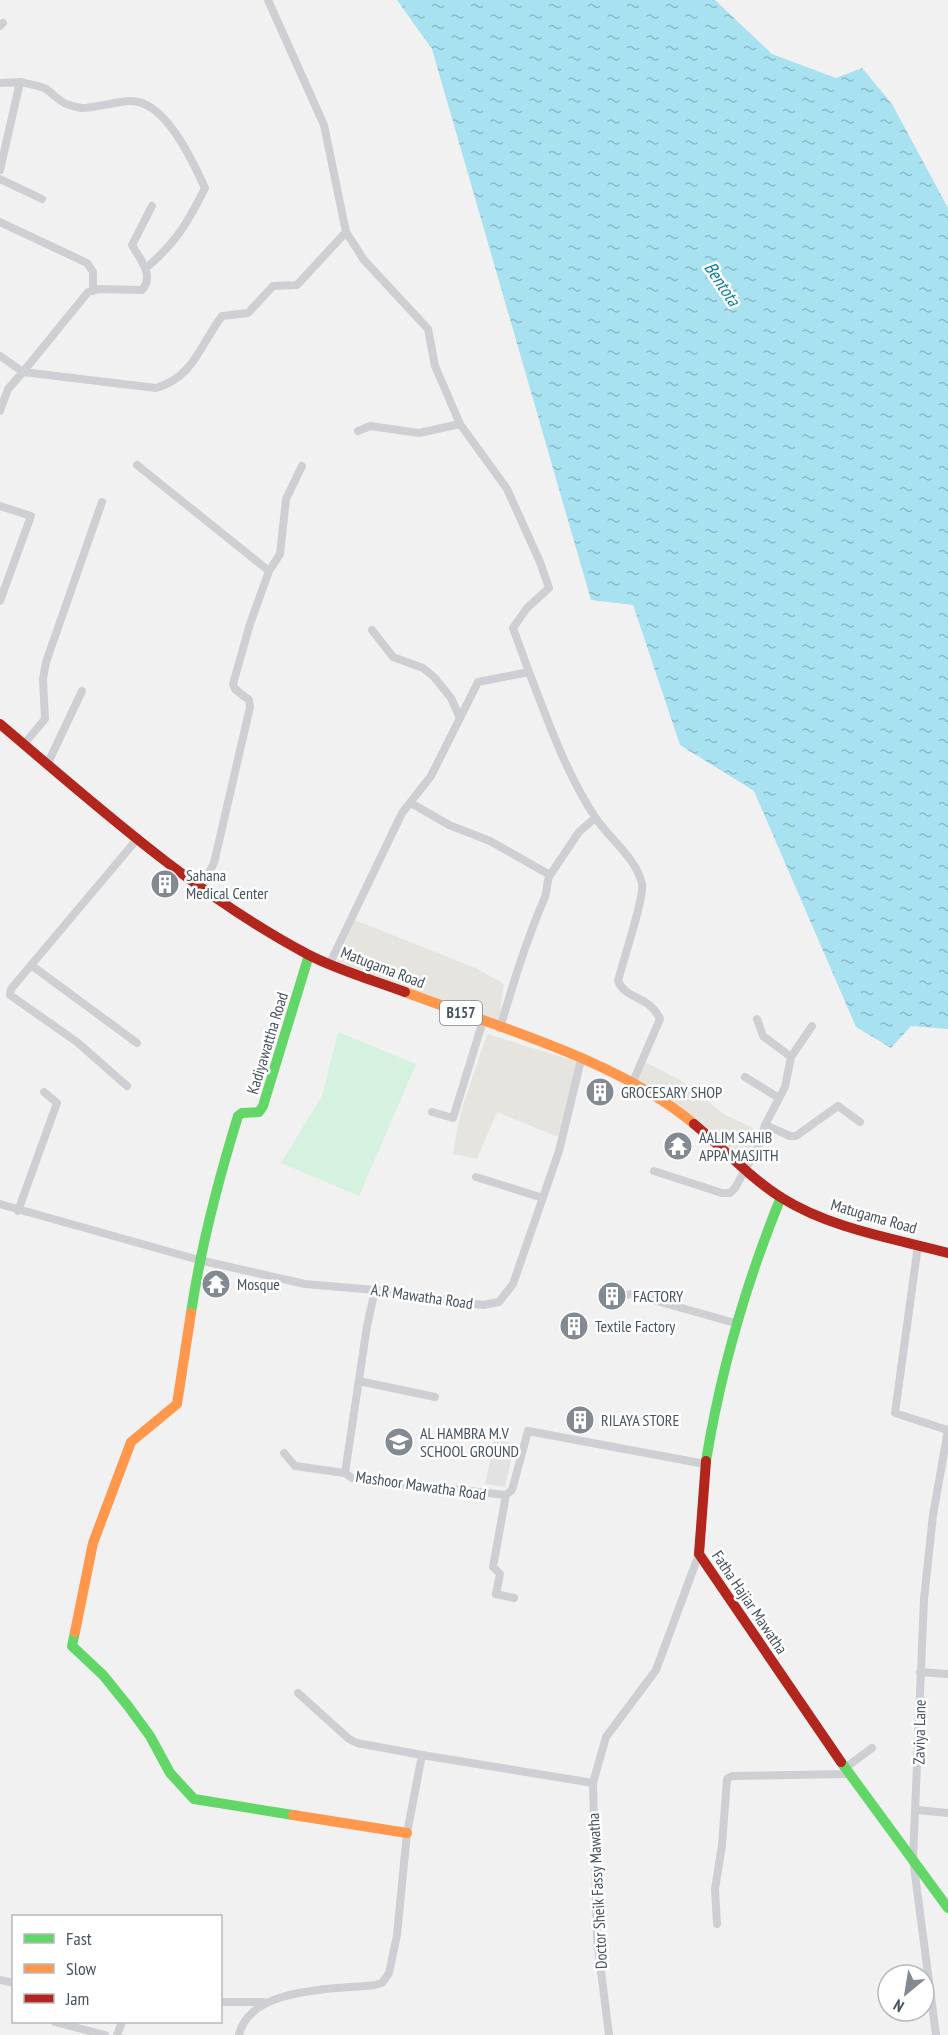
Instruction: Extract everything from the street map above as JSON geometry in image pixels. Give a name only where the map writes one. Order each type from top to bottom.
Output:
[{"type":"street","points":[[268,0],[324,125],[346,232],[364,260],[428,329],[435,366],[460,424],[507,489],[540,562],[549,588],[527,608],[513,628],[557,744],[595,818],[637,869],[643,886],[618,981],[622,988],[654,1006],[660,1019],[632,1084]]},
{"type":"street","points":[[0,170],[20,82]]},
{"type":"street","points":[[0,83],[20,82],[44,88],[63,105],[86,108],[106,102],[135,101],[155,110],[185,146],[205,188],[184,228],[169,249],[146,268]]},
{"type":"street","points":[[0,179],[42,199]]},
{"type":"street","points":[[0,411],[8,389],[88,292],[142,291],[148,282],[146,268],[132,245],[153,206]]},
{"type":"street","points":[[0,222],[87,263],[93,272],[93,291]]},
{"type":"street","points":[[0,356],[23,372],[156,388],[173,383],[187,372],[222,316],[248,313],[273,286],[297,285],[346,232]]},
{"type":"street","points":[[358,430],[370,426],[419,433],[460,424]]},
{"type":"street","points":[[137,465],[269,571]]},
{"type":"street","points":[[201,888],[214,863],[250,707],[249,700],[235,689],[233,684],[250,624],[269,571],[280,554],[286,499],[302,466]]},
{"type":"street","points":[[24,744],[45,719],[46,662],[102,502]]},
{"type":"street","points":[[0,506],[31,516],[0,601]]},
{"type":"street","points":[[372,630],[393,657],[423,668],[434,677],[451,698],[460,718]]},
{"type":"street","points":[[330,963],[402,813],[431,776],[478,682],[529,672]]},
{"type":"street","points":[[48,763],[82,691]]},
{"type":"street","name":"Matugama Road","points":[[1,727],[201,888],[271,934],[309,955],[581,1060],[632,1084],[684,1116],[781,1197],[837,1224],[948,1253]]},
{"type":"street","points":[[411,803],[448,825],[489,841],[550,875]]},
{"type":"street","points":[[500,1028],[524,947],[547,893],[546,881],[579,832],[595,818]]},
{"type":"street","points":[[127,1086],[77,1042],[10,995],[11,989],[138,838]]},
{"type":"street","name":"Kadiyawattha Road","points":[[198,1260],[215,1190],[238,1116],[242,1113],[259,1112],[263,1106],[309,955]]},
{"type":"street","points":[[31,965],[137,1042]]},
{"type":"street","points":[[757,1019],[763,1036],[791,1057]]},
{"type":"street","points":[[432,1112],[453,1118],[483,1021]]},
{"type":"street","points":[[654,1171],[722,1193],[730,1193],[747,1169],[759,1145],[765,1125],[785,1087],[791,1057],[812,1026]]},
{"type":"street","name":"A.R Mawatha Road","points":[[0,1204],[18,1211],[198,1260],[305,1284],[375,1290],[483,1305],[499,1302],[513,1284],[560,1151],[581,1060]]},
{"type":"street","points":[[745,1077],[779,1098]]},
{"type":"street","points":[[18,1211],[57,1103],[44,1092]]},
{"type":"street","points":[[765,1125],[790,1136],[796,1136],[838,1106],[860,1122]]},
{"type":"street","points":[[476,1177],[543,1198]]},
{"type":"street","name":"Fatha Hajiar Mawatha","points":[[781,1197],[753,1264],[735,1323],[705,1464],[700,1511],[699,1554],[847,1771],[948,1908]]},
{"type":"street","points":[[918,1245],[895,1413],[947,1430]]},
{"type":"street","points":[[198,1260],[177,1404],[131,1442],[93,1543],[72,1646],[103,1675],[129,1706],[150,1736],[170,1773],[194,1799],[407,1833]]},
{"type":"street","name":"Mashoor Mawatha Road","points":[[375,1290],[358,1381],[345,1473],[352,1478],[506,1495],[512,1490],[528,1431],[705,1464]]},
{"type":"street","points":[[625,1295],[632,1294],[735,1323]]},
{"type":"street","points":[[358,1381],[435,1396]]},
{"type":"street","name":"Zaviya Lane","points":[[936,2035],[913,1860],[917,1810],[924,1599],[947,1430]]},
{"type":"street","points":[[284,1453],[295,1466],[345,1473]]},
{"type":"street","points":[[506,1495],[493,1567],[500,1574],[496,1594],[514,1598]]},
{"type":"street","name":"Doctor Sheik Fassy Mawatha","points":[[609,2035],[597,1939],[593,1784],[606,1737],[656,1670],[699,1554]]},
{"type":"street","points":[[920,1672],[948,1674]]},
{"type":"street","points":[[298,1693],[349,1739],[357,1743],[593,1784]]},
{"type":"street","points":[[717,1924],[715,1889],[722,1845],[727,1779],[732,1776],[847,1771],[872,1748]]},
{"type":"street","points":[[222,2002],[264,2002],[295,1994],[382,1983],[389,1973],[398,1935],[407,1833],[423,1755]]},
{"type":"street","points":[[917,1810],[948,1813]]},
{"type":"street","points":[[239,2035],[252,2010],[264,2002]]},
{"type":"street","points":[[59,2023],[105,2035]]},
{"type":"shaded area","points":[[355,920],[478,969],[504,984],[499,1022],[336,962]]},
{"type":"shaded area","points":[[487,1034],[578,1062],[558,1137],[497,1112],[477,1159],[453,1154],[460,1115]]},
{"type":"shaded area","points":[[645,1062],[680,1080],[724,1114],[753,1128],[757,1149],[746,1165],[636,1084]]},
{"type":"shaded area","points":[[495,1438],[515,1444],[505,1487],[485,1484]]},
{"type":"green space","points":[[338,1032],[416,1064],[359,1196],[281,1163],[322,1096]]},
{"type":"water","name":"Bentota","points":[[397,0],[715,0],[772,54],[836,78],[862,68],[892,104],[948,208],[948,1029],[911,1026],[891,1048],[856,1027],[754,791],[680,745],[633,605],[591,600],[432,49]]},
{"type":"traffic: fast","points":[[191,1313],[211,1213],[238,1116],[242,1113],[259,1112],[263,1106],[309,955]]},
{"type":"traffic: fast","points":[[706,1461],[719,1393],[736,1327],[768,1229],[781,1197]]},
{"type":"traffic: fast","points":[[75,1632],[72,1646],[103,1675],[128,1706],[150,1736],[170,1773],[194,1799],[293,1815]]},
{"type":"traffic: fast","points":[[841,1762],[948,1908]]},
{"type":"traffic: slow","points":[[405,992],[517,1032],[593,1063],[664,1101],[694,1124]]},
{"type":"traffic: slow","points":[[75,1632],[93,1543],[131,1442],[177,1404],[191,1313]]},
{"type":"traffic: slow","points":[[293,1815],[407,1833]]},
{"type":"traffic: jam","points":[[0,724],[110,817],[225,904],[265,930],[319,960],[405,992]]},
{"type":"traffic: jam","points":[[694,1124],[759,1181],[801,1209],[842,1225],[948,1253]]},
{"type":"traffic: jam","points":[[706,1461],[699,1554],[841,1762]]},
{"type":"place","name":"Sahana Medical Center","points":[[165,884]]},
{"type":"place","name":"GROCESARY SHOP","points":[[600,1092]]},
{"type":"place","name":"AALIM SAHIB APPA MASJITH","points":[[678,1146]]},
{"type":"place","name":"Mosque","points":[[216,1284]]},
{"type":"place","name":"FACTORY","points":[[612,1296]]},
{"type":"place","name":"Textile Factory","points":[[574,1326]]},
{"type":"place","name":"RILAYA STORE","points":[[580,1420]]},
{"type":"place","name":"AL HAMBRA M.V SCHOOL GROUND","points":[[399,1442]]}]
